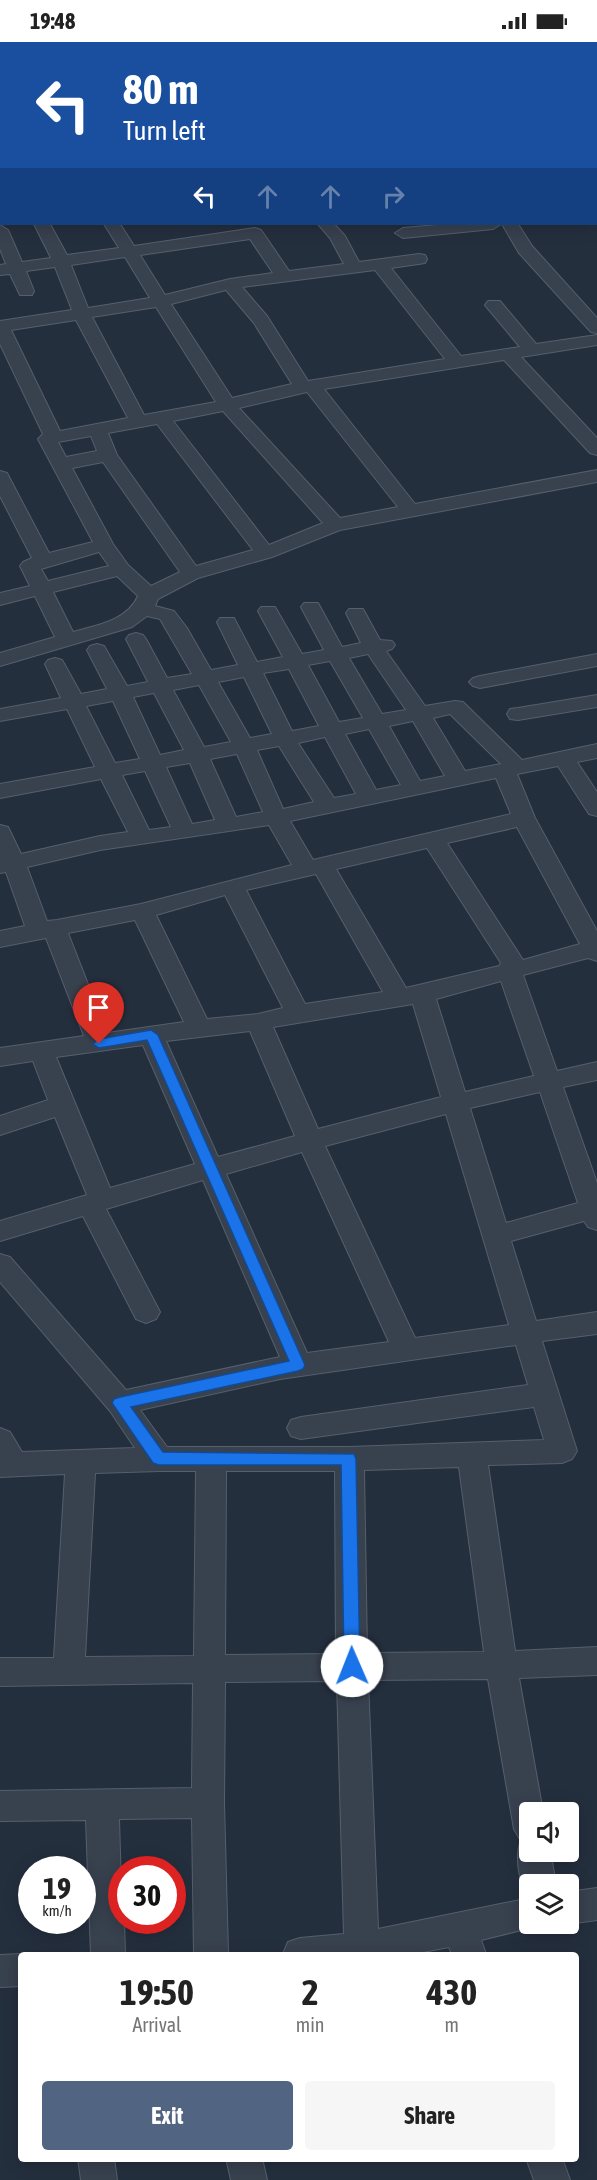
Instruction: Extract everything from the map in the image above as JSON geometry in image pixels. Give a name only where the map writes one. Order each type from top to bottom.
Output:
[{"type":"street","points":[[42,225],[82,314],[139,422]]},
{"type":"street","points":[[113,225],[226,405],[335,525]]},
{"type":"street","points":[[327,225],[337,236],[354,268]]},
{"type":"street","points":[[399,228],[470,225]]},
{"type":"street","points":[[511,225],[525,249],[597,328]]},
{"type":"street","points":[[399,228],[433,276]]},
{"type":"street","points":[[0,230],[26,291]]},
{"type":"street","points":[[0,270],[61,263],[255,233],[284,277]]},
{"type":"street","points":[[54,437],[0,327],[161,301],[230,284],[419,259]]},
{"type":"street","points":[[379,264],[457,363]]},
{"type":"street","points":[[230,284],[261,320],[308,387],[409,509]]},
{"type":"street","points":[[494,305],[532,351]]},
{"type":"street","points":[[5,1456],[82,1463],[159,1459],[349,1459],[562,1451],[454,1102],[410,995],[276,817],[244,746],[177,628],[167,615],[146,602],[104,545],[47,439],[308,387],[597,340]]},
{"type":"street","points":[[509,355],[597,449]]},
{"type":"street","points":[[161,417],[265,553]]},
{"type":"street","points":[[97,429],[108,455],[191,574]]},
{"type":"street","points":[[60,464],[108,455]]},
{"type":"street","points":[[0,660],[125,623],[146,602],[191,574],[265,553],[335,525],[409,509],[597,476]]},
{"type":"street","points":[[0,477],[43,561]]},
{"type":"street","points":[[67,640],[30,566],[104,545]]},
{"type":"street","points":[[0,599],[121,569]]},
{"type":"street","points":[[311,607],[335,654],[378,722],[414,789]]},
{"type":"street","points":[[268,611],[369,798]]},
{"type":"street","points":[[356,613],[379,646],[458,779]]},
{"type":"street","points":[[227,622],[285,738],[328,807]]},
{"type":"street","points":[[136,639],[198,754],[228,825]]},
{"type":"street","points":[[0,715],[379,646]]},
{"type":"street","points":[[97,650],[120,693],[185,832]]},
{"type":"street","points":[[480,682],[597,660]]},
{"type":"street","points":[[55,664],[142,838]]},
{"type":"street","points":[[518,714],[597,701]]},
{"type":"street","points":[[0,791],[455,707],[511,769],[524,818],[596,950],[513,968],[410,995],[298,1012],[258,1022],[199,1028],[0,1057]]},
{"type":"street","points":[[7,865],[100,843],[276,817],[597,751]]},
{"type":"street","points":[[564,758],[597,809]]},
{"type":"street","points":[[0,939],[46,928],[142,911],[232,886],[524,818]]},
{"type":"street","points":[[0,832],[7,865],[46,928],[99,1044]]},
{"type":"street","points":[[433,839],[513,968],[548,1081],[596,1213],[495,1236]]},
{"type":"street","points":[[232,886],[298,1012]]},
{"type":"street","points":[[142,911],[199,1028]]},
{"type":"street","points":[[258,1022],[407,1351]]},
{"type":"street","points":[[151,1035],[298,1365]]},
{"type":"street","points":[[41,1051],[96,1202],[147,1312]]},
{"type":"street","points":[[0,1231],[211,1167],[454,1102],[597,1071]]},
{"type":"street","points":[[0,1126],[62,1105]]},
{"type":"street","points":[[0,1264],[120,1403],[159,1459]]},
{"type":"street","points":[[120,1403],[298,1365],[597,1323]]},
{"type":"street","points":[[301,1428],[545,1394]]},
{"type":"street","points":[[472,1455],[501,1665],[525,1802]]},
{"type":"street","points":[[349,1459],[352,1666],[362,1949]]},
{"type":"street","points":[[211,1460],[208,1803],[212,1952]]},
{"type":"street","points":[[69,1671],[82,1463]]},
{"type":"street","points":[[0,1672],[501,1665],[597,1661]]},
{"type":"street","points":[[102,1803],[108,1952]]},
{"type":"street","points":[[0,1806],[208,1803]]},
{"type":"street","points":[[579,1906],[597,1904]]},
{"type":"street","points":[[325,1952],[464,1942],[519,1919]]},
{"type":"street","points":[[0,1971],[18,1970]]},
{"type":"street","points":[[97,2162],[99,2180]]},
{"type":"street","points":[[245,2162],[249,2180]]},
{"type":"street","points":[[545,2162],[552,2180]]},
{"type":"route","points":[[99,1044],[151,1035],[298,1365],[120,1403],[159,1459],[349,1459],[352,1666]]}]
